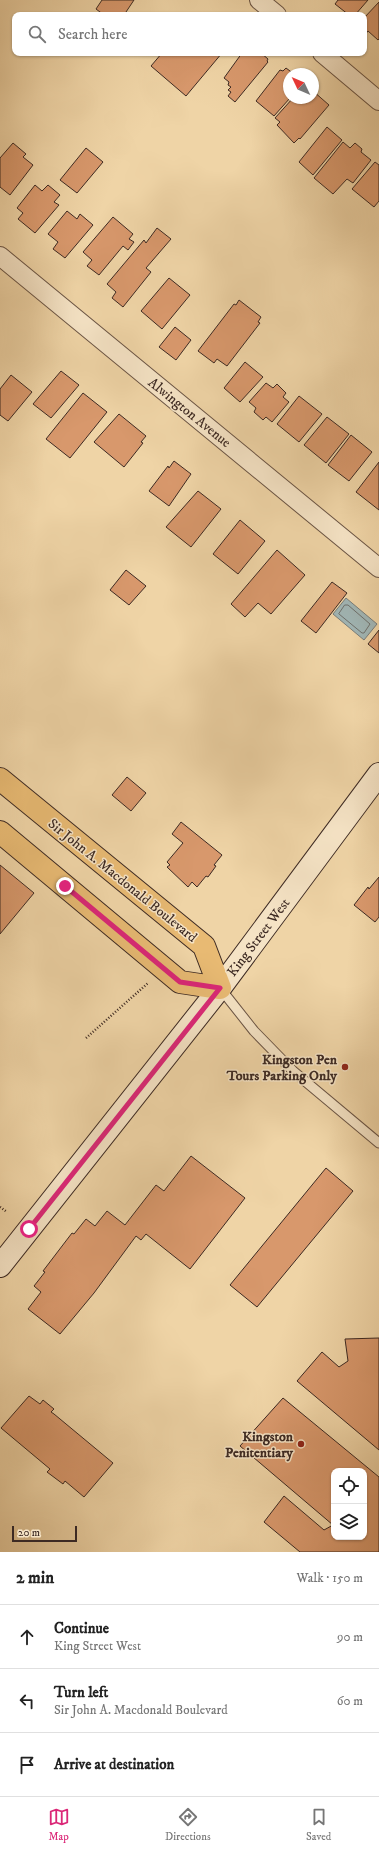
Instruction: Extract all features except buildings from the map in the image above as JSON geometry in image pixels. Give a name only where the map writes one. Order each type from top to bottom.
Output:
[{"type":"main road","name":"King Street West","points":[[0,1266],[220,988],[379,774]]},
{"type":"main road","name":"Sir John A. Macdonald Boulevard","points":[[0,779],[204,946],[220,988]]},
{"type":"main road","points":[[0,832],[180,982],[220,988]]},
{"type":"street","points":[[259,0],[273,12]]},
{"type":"street","points":[[326,56],[379,101]]},
{"type":"street","name":"Alwington Avenue","points":[[0,256],[379,568]]},
{"type":"lane","points":[[220,988],[254,1031],[293,1071],[379,1143]]},
{"type":"path","points":[[86,1038],[152,980]]},
{"type":"path","points":[[0,1207],[8,1212]]},
{"type":"water","points":[[346,598],[377,624],[364,640],[333,614]]},
{"type":"place","name":"Kingston Pen Tours Parking Only","points":[[345,1067]]},
{"type":"place","name":"Kingston Penitentiary","points":[[301,1444]]},
{"type":"route","points":[[29,1229],[220,988],[180,982],[65,886]]}]
